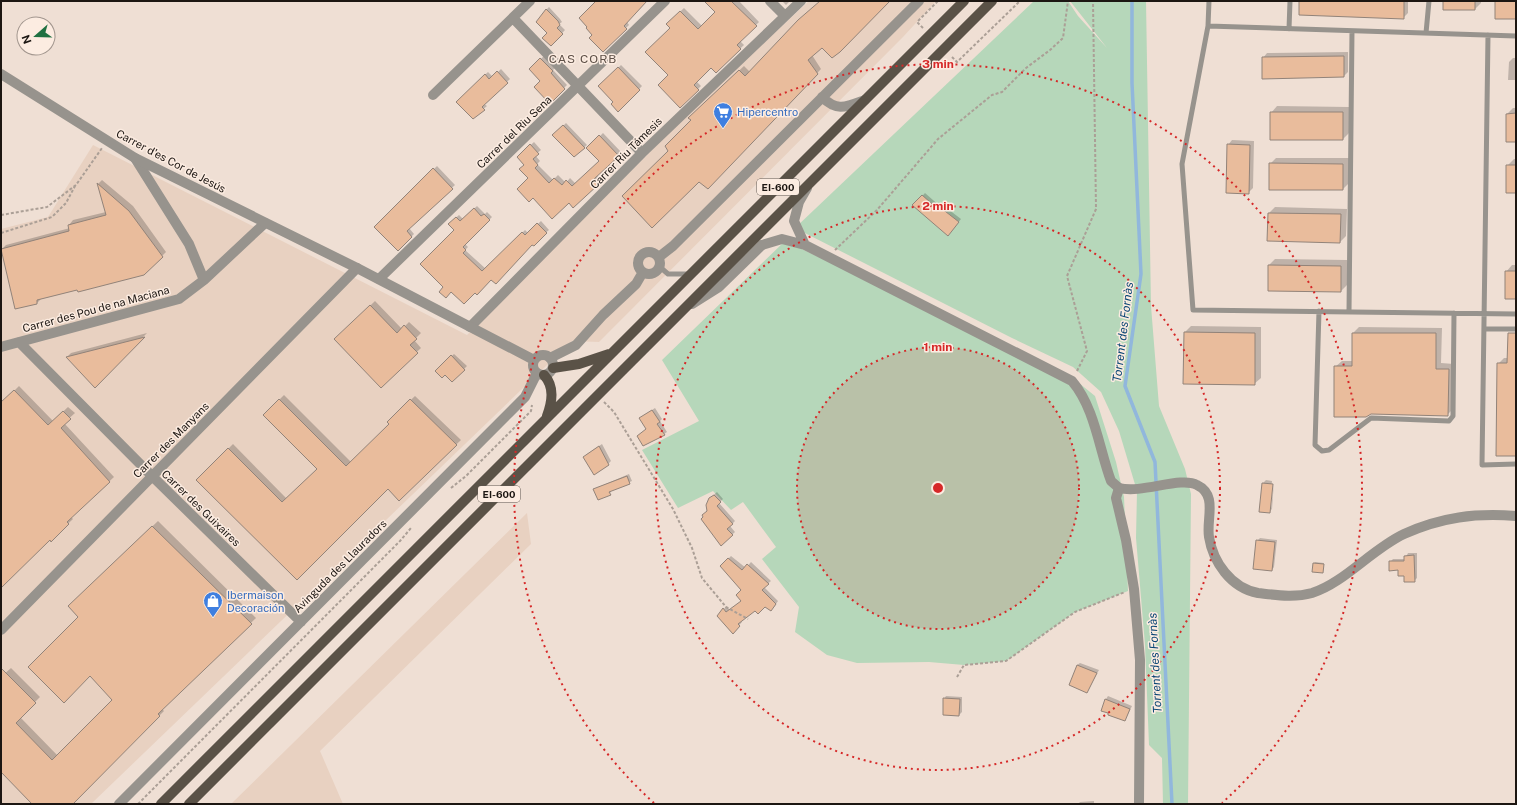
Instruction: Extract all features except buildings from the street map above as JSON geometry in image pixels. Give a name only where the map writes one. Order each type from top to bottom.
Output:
[{"type":"main road","name":"EI-600","points":[[161,804],[964,1]]},
{"type":"main road","name":"EI-600","points":[[189,804],[992,1]]},
{"type":"main road","points":[[553,368],[588,362],[612,352]]},
{"type":"main road","points":[[541,374],[549,380],[552,388],[547,418]]},
{"type":"street","points":[[432,95],[530,1]]},
{"type":"street","name":"Carrer del Riu Sena","points":[[380,279],[665,1]]},
{"type":"street","points":[[770,1],[785,16]]},
{"type":"street","name":"Carrer Riu Támesis","points":[[470,327],[642,153],[801,1]]},
{"type":"street","points":[[659,262],[649,252],[643,254],[638,264],[643,272],[652,274],[659,262],[673,246],[919,1]]},
{"type":"street","points":[[513,18],[642,153]]},
{"type":"street","name":"Carrer d'es Cor de Jesús","points":[[1,74],[136,158],[380,279],[534,360]]},
{"type":"street","points":[[822,97],[836,107],[852,105],[865,100]]},
{"type":"street","points":[[136,158],[189,244],[204,280]]},
{"type":"street","points":[[805,245],[794,221],[799,202],[809,184]]},
{"type":"street","name":"Carrer des Pou de na Maciana","points":[[1,347],[179,299],[204,280],[265,223]]},
{"type":"street","points":[[685,308],[719,287],[762,246],[782,239],[805,245],[882,283],[1072,381],[1080,390],[1086,403],[1112,481],[1119,488],[1135,490],[1193,483],[1205,491],[1210,499],[1209,536],[1215,559],[1226,574],[1242,587],[1255,592],[1291,596],[1312,593],[1330,585],[1383,546],[1404,534],[1438,522],[1486,514],[1516,516]]},
{"type":"street","name":"Carrer des Manyans","points":[[1,630],[357,268]]},
{"type":"street","points":[[550,358],[576,345],[603,315],[636,284],[643,272]]},
{"type":"street","name":"Carrer des Guixaires","points":[[19,342],[152,476],[301,622]]},
{"type":"street","points":[[542,355],[550,358],[553,362],[553,368],[550,373],[541,374],[533,366],[534,360],[542,355]]},
{"type":"street","name":"Avinguda des Llauradors","points":[[119,804],[525,397],[541,374]]},
{"type":"street","points":[[1119,488],[1116,498],[1134,589],[1140,660],[1139,804]]},
{"type":"lane","points":[[1209,1],[1208,26],[1182,164],[1193,310],[1516,314]]},
{"type":"lane","points":[[1289,29],[1290,1]]},
{"type":"lane","points":[[1426,33],[1429,1]]},
{"type":"lane","points":[[1208,26],[1516,36]]},
{"type":"lane","points":[[1349,312],[1352,31]]},
{"type":"lane","points":[[1488,35],[1482,465],[1516,464]]},
{"type":"lane","points":[[659,262],[668,274],[692,273]]},
{"type":"lane","points":[[1319,311],[1315,445],[1322,451],[1330,450],[1371,418],[1449,421],[1453,416],[1454,313]]},
{"type":"lane","points":[[1484,329],[1516,329]]},
{"type":"path","points":[[827,257],[877,210],[938,139],[992,95],[1002,92],[1026,68],[1063,38],[1068,1]]},
{"type":"path","points":[[1072,381],[1087,351],[1067,276],[1096,210],[1093,1]]},
{"type":"path","points":[[1,233],[52,217],[66,203],[76,185],[108,141]]},
{"type":"path","points":[[1,215],[47,207],[76,185]]},
{"type":"path","points":[[598,395],[614,412],[673,509],[692,548],[702,578],[726,607],[748,619]]},
{"type":"path","points":[[446,491],[466,476],[531,411],[533,407],[525,397]]},
{"type":"path","points":[[138,804],[400,541],[415,523]]},
{"type":"path","points":[[957,677],[964,664],[1006,661],[1075,612],[1134,589]]},
{"type":"shaded area","points":[[809,1],[936,1],[903,37],[599,342],[572,341],[91,804],[1,804],[1,229],[48,217],[93,145],[467,335],[697,105]]},
{"type":"shaded area","points":[[527,513],[531,544],[320,751],[343,804],[231,804]]},
{"type":"green space","points":[[1034,1],[1068,1],[1078,16],[1107,48],[1070,1],[1146,1],[1151,306],[1159,406],[1185,469],[1191,494],[1188,804],[1163,804],[1162,758],[1149,745],[1145,645],[1136,538],[1137,491],[1119,431],[1101,392],[1073,367],[1012,338],[795,228]]},
{"type":"green space","points":[[785,241],[1074,379],[1095,396],[1116,462],[1124,497],[1128,591],[1075,612],[1006,661],[964,665],[929,662],[857,663],[827,655],[795,632],[799,607],[762,559],[776,547],[743,502],[731,510],[713,491],[678,508],[642,450],[699,421],[662,360]]},
{"type":"waterway","name":"Torrent des Fornàs","points":[[1132,1],[1132,83],[1141,274],[1125,386],[1155,462],[1172,804]]},
{"type":"place","name":"Hipercentro","points":[[723,129]]},
{"type":"place","name":"Ibermaison Decoración","points":[[213,618]]},
{"type":"district","name":"CAS CORB","points":[[583,59]]}]
